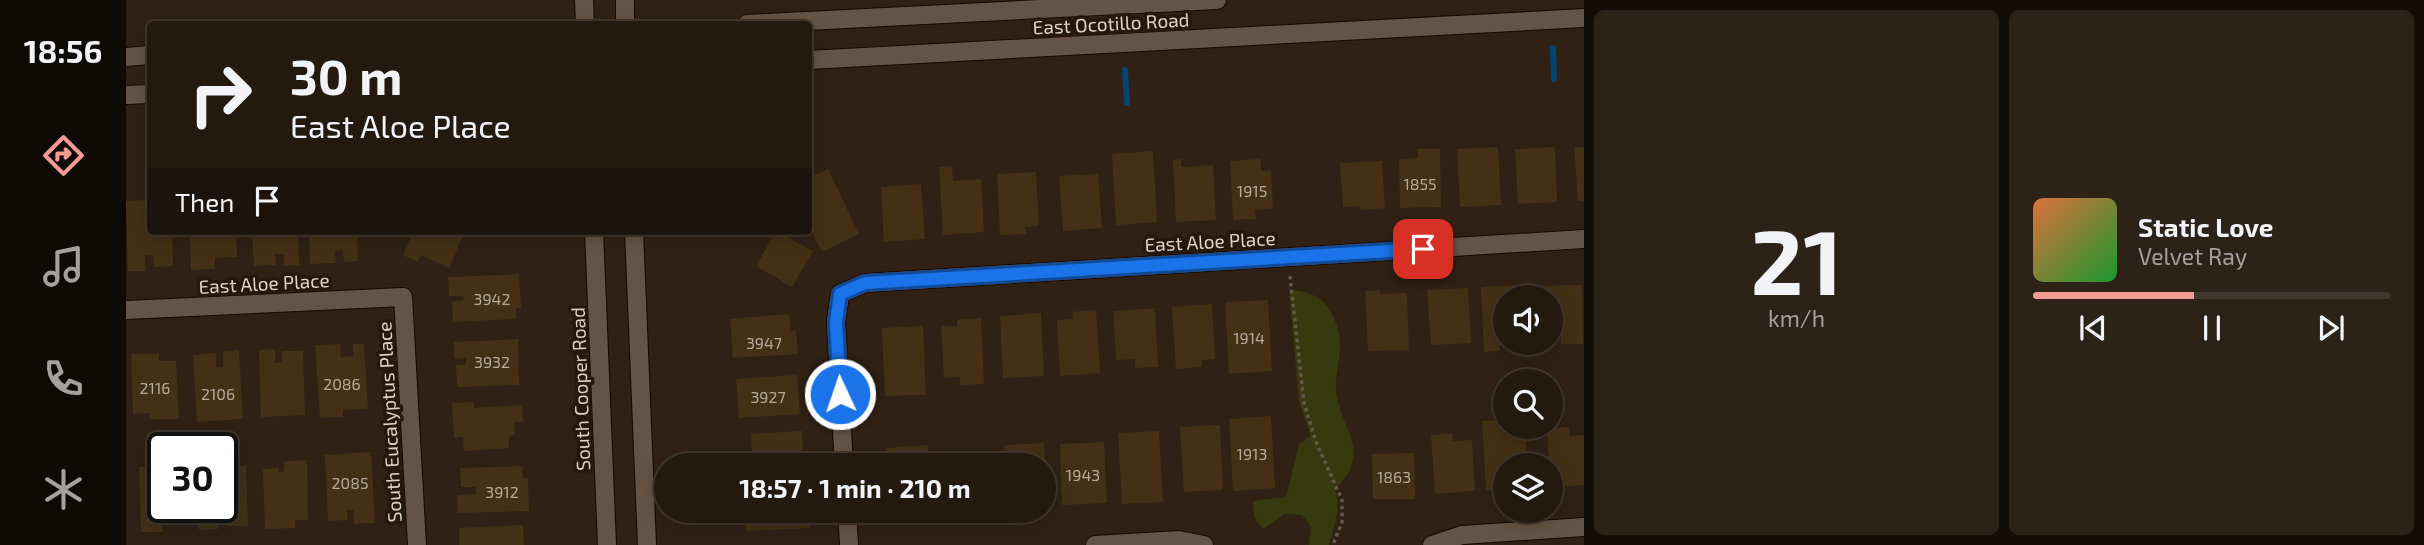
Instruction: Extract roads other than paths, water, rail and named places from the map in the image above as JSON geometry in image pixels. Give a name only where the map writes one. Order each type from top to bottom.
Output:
[{"type":"main road","points":[[584,0],[585,21]]},
{"type":"main road","points":[[625,0],[625,21]]},
{"type":"main road","name":"East Ocotillo Road","points":[[806,21],[1217,0]]},
{"type":"main road","name":"East Ocotillo Road","points":[[812,60],[1584,18]]},
{"type":"main road","points":[[126,57],[147,55]]},
{"type":"main road","points":[[126,95],[147,94]]},
{"type":"main road","name":"South Cooper Road","points":[[594,235],[607,545]]},
{"type":"main road","points":[[634,235],[647,545]]},
{"type":"main road","name":"East Aloe Place","points":[[843,453],[836,322],[840,294],[865,283],[1584,239]]},
{"type":"main road","name":"East Aloe Place","points":[[126,310],[403,297]]},
{"type":"main road","name":"South Eucalyptus Place","points":[[403,297],[417,545]]},
{"type":"main road","points":[[848,523],[849,545]]},
{"type":"main road","points":[[1432,545],[1462,535],[1584,527]]},
{"type":"main road","points":[[1095,545],[1179,540],[1204,545]]},
{"type":"waterway","points":[[1553,48],[1554,79]]},
{"type":"waterway","points":[[1125,70],[1127,103]]}]
